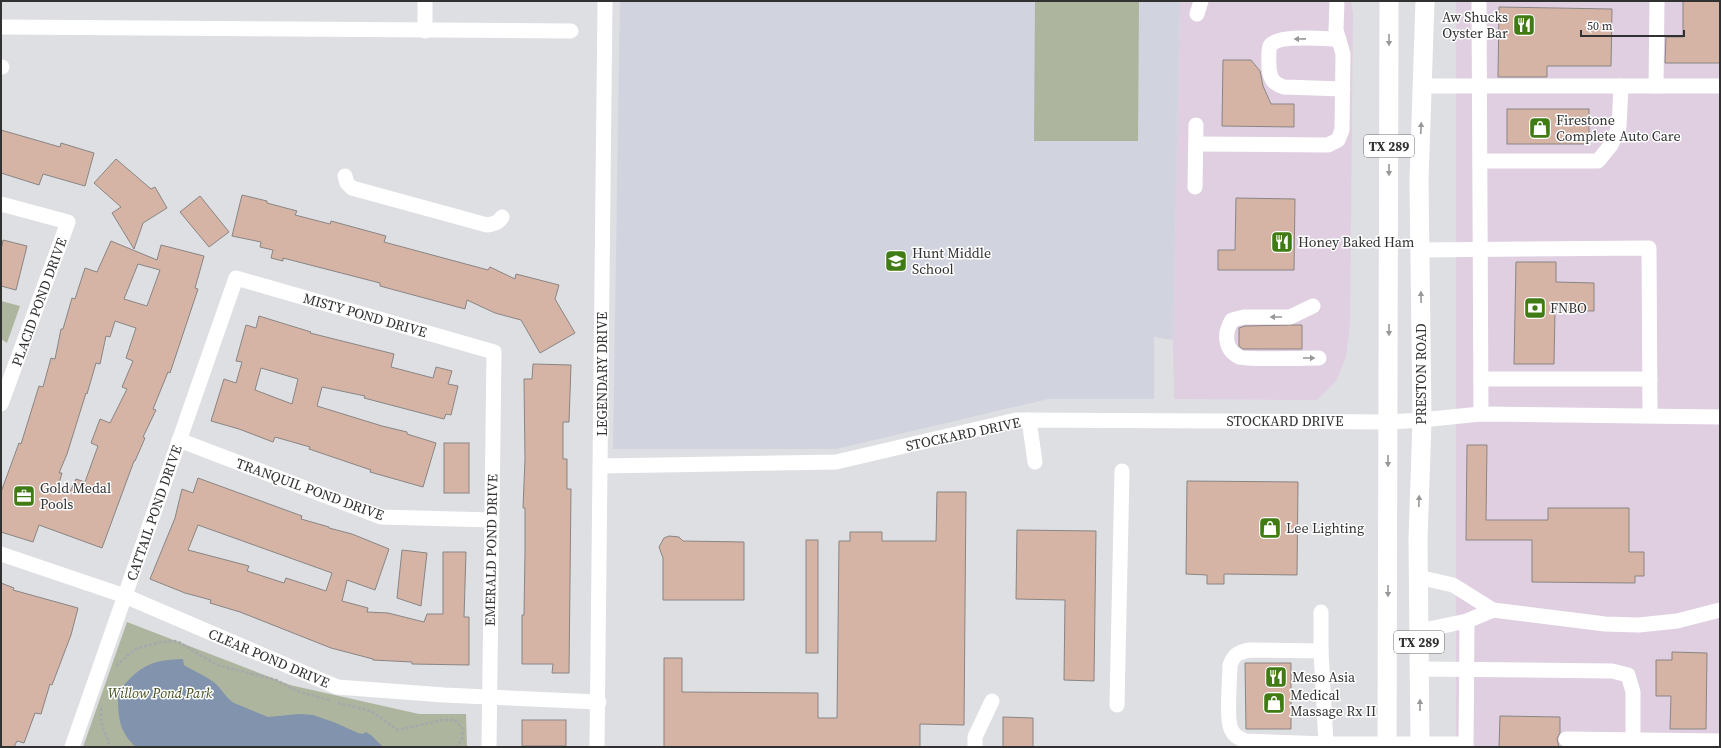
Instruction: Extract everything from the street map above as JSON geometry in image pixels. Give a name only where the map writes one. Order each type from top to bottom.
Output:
[{"type":"main road","name":"TX 289","points":[[1387,745],[1389,1]]},
{"type":"main road","name":"PRESTON ROAD","points":[[1420,745],[1418,540],[1422,420],[1419,181],[1425,1]]},
{"type":"street","points":[[425,1],[425,31]]},
{"type":"street","name":"LEGENDARY DRIVE","points":[[598,747],[605,1]]},
{"type":"street","points":[[1196,144],[1328,145],[1338,140],[1342,130],[1343,54],[1336,30],[1337,1]]},
{"type":"street","points":[[1479,1],[1481,414]]},
{"type":"street","points":[[1656,86],[1658,1]]},
{"type":"street","points":[[1,27],[572,32]]},
{"type":"street","points":[[1339,38],[1289,39],[1276,42],[1271,45],[1270,48],[1269,66],[1272,81],[1280,86],[1343,89]]},
{"type":"street","points":[[1422,86],[1720,86]]},
{"type":"street","points":[[1480,161],[1598,161],[1611,145],[1619,127],[1621,86]]},
{"type":"street","points":[[1195,188],[1196,125]]},
{"type":"street","points":[[345,176],[347,183],[352,188],[481,224],[494,224],[499,222],[502,217]]},
{"type":"street","name":"PLACID POND DRIVE","points":[[1,204],[68,222],[1,404]]},
{"type":"street","points":[[1420,250],[1480,248],[1649,248],[1650,416]]},
{"type":"street","name":"MISTY POND DRIVE","points":[[236,278],[494,352]]},
{"type":"street","name":"CATTAIL POND DRIVE","points":[[72,747],[236,278]]},
{"type":"street","points":[[1313,306],[1290,317],[1244,317],[1232,320],[1227,328],[1226,338],[1229,349],[1240,358],[1319,358]]},
{"type":"street","name":"EMERALD POND DRIVE","points":[[488,747],[490,696],[494,352]]},
{"type":"street","points":[[1481,379],[1650,379]]},
{"type":"street","name":"STOCKARD DRIVE","points":[[601,466],[836,462],[1016,420],[1389,422],[1481,414],[1720,417]]},
{"type":"street","points":[[1029,420],[1035,462]]},
{"type":"street","name":"TRANQUIL POND DRIVE","points":[[179,440],[382,517],[492,520]]},
{"type":"street","points":[[1117,705],[1122,471]]},
{"type":"street","name":"CLEAR POND DRIVE","points":[[1,554],[124,596],[336,686],[444,695],[599,702]]},
{"type":"street","points":[[1418,577],[1453,585],[1493,610],[1605,624],[1639,625],[1677,621],[1720,610]]},
{"type":"street","points":[[1419,631],[1467,621],[1493,610]]},
{"type":"street","points":[[1321,612],[1325,745]]},
{"type":"street","points":[[1321,651],[1250,650],[1240,652],[1233,657],[1230,665],[1229,717],[1230,729],[1236,737],[1245,741],[1325,745],[1466,746],[1467,621]]},
{"type":"street","points":[[1419,669],[1612,671],[1628,675],[1633,692],[1633,740]]},
{"type":"street","points":[[976,747],[975,737],[992,701]]},
{"type":"street","points":[[1566,739],[1720,741]]},
{"type":"path","points":[[114,667],[135,649]]},
{"type":"path","points":[[101,703],[101,722],[110,747]]},
{"type":"shaded area","name":"Hunt Middle School","points":[[620,1],[1180,1],[1173,340],[1154,337],[1154,399],[1048,399],[836,449],[613,449]]},
{"type":"shaded area","points":[[1180,1],[1351,1],[1353,13],[1350,325],[1346,357],[1336,381],[1317,400],[1174,399],[1173,340]]},
{"type":"shaded area","points":[[1456,1],[1720,1],[1720,747],[1456,747]]},
{"type":"green space","points":[[1035,1],[1139,1],[1138,141],[1034,141]]},
{"type":"green space","points":[[1,301],[20,306],[7,343],[1,339]]},
{"type":"green space","name":"Willow Pond Park","points":[[127,622],[290,685],[419,714],[466,714],[467,747],[83,747]]},
{"type":"water","points":[[183,659],[184,665],[213,682],[234,703],[268,717],[299,714],[313,715],[358,733],[363,734],[366,732],[383,747],[136,747],[122,729],[118,708],[118,692],[132,676],[146,666],[161,661]]},
{"type":"building","points":[[1683,1],[1720,1],[1720,63],[1665,63],[1666,37],[1683,37]]},
{"type":"building","points":[[1499,7],[1612,9],[1611,66],[1547,66],[1547,77],[1498,77]]},
{"type":"building","points":[[1223,60],[1251,60],[1260,71],[1263,86],[1271,104],[1294,104],[1294,127],[1222,126]]},
{"type":"building","points":[[1507,109],[1589,109],[1589,144],[1507,144]]},
{"type":"building","points":[[1,130],[60,147],[61,143],[94,153],[85,186],[43,174],[39,185],[1,173]]},
{"type":"building","points":[[116,159],[151,189],[155,187],[167,208],[143,223],[134,249],[112,213],[121,207],[94,183]]},
{"type":"building","points":[[242,195],[267,201],[267,203],[297,211],[295,215],[330,224],[331,221],[386,236],[384,242],[488,270],[490,267],[515,279],[516,274],[559,285],[555,299],[575,333],[540,353],[521,320],[495,313],[467,300],[465,309],[380,286],[380,283],[283,258],[283,261],[271,258],[273,250],[260,247],[261,242],[232,236]]},
{"type":"building","points":[[200,196],[229,232],[209,247],[180,212]]},
{"type":"building","points":[[1236,198],[1295,199],[1294,270],[1218,270],[1218,250],[1235,250]]},
{"type":"building","points":[[3,240],[27,246],[16,290],[1,286],[1,250]]},
{"type":"building","points":[[111,241],[157,260],[161,245],[204,256],[195,288],[198,289],[170,373],[168,372],[153,409],[156,410],[143,437],[145,438],[134,461],[102,548],[39,525],[33,542],[1,532],[1,492],[19,443],[21,444],[39,386],[43,387],[51,358],[55,359],[61,329],[63,329],[72,298],[75,299],[85,268],[97,272]],"holes":[[[138,264],[160,270],[147,306],[124,299]],[[115,321],[136,328],[126,358],[133,361],[122,387],[127,389],[110,423],[100,419],[91,443],[98,446],[85,482],[76,479],[69,494],[57,490],[62,473],[59,473],[67,454],[96,363],[100,364],[106,336],[110,337]]]},
{"type":"building","points":[[1516,262],[1556,262],[1556,282],[1594,283],[1594,311],[1555,310],[1554,364],[1514,364]]},
{"type":"building","points":[[259,316],[311,332],[310,333],[394,354],[391,367],[433,378],[436,367],[452,371],[448,384],[458,386],[451,415],[446,414],[444,419],[364,398],[365,396],[322,387],[317,406],[407,432],[407,434],[436,443],[423,487],[370,472],[371,470],[309,449],[310,447],[275,437],[273,442],[239,429],[211,421],[224,379],[236,383],[242,362],[236,361],[246,325],[256,328]],"holes":[[[261,368],[298,379],[292,404],[255,390]]]},
{"type":"building","points":[[1302,325],[1302,349],[1243,349],[1239,346],[1239,328],[1245,326]]},
{"type":"building","points":[[533,364],[571,365],[569,422],[563,422],[563,459],[567,459],[567,489],[571,489],[569,673],[552,673],[553,664],[522,664],[522,615],[524,615],[525,552],[525,508],[523,508],[525,459],[524,379],[532,379]]},
{"type":"building","points":[[444,443],[469,443],[469,493],[444,493]]},
{"type":"building","points":[[1467,445],[1487,445],[1486,520],[1548,520],[1548,508],[1629,508],[1629,552],[1644,552],[1644,576],[1635,576],[1635,583],[1532,582],[1532,540],[1466,540]]},
{"type":"building","points":[[198,478],[302,516],[301,519],[352,534],[389,549],[375,590],[347,580],[342,601],[368,608],[367,612],[388,613],[424,622],[427,614],[443,614],[443,552],[466,552],[464,617],[469,617],[469,665],[412,664],[412,662],[373,660],[331,648],[240,612],[210,603],[211,600],[185,593],[150,579],[175,518],[182,489],[193,493]],"holes":[[[198,525],[332,573],[326,591],[286,578],[284,583],[247,571],[249,566],[188,550]]]},
{"type":"building","points":[[1187,481],[1298,482],[1297,575],[1224,574],[1224,584],[1207,584],[1207,575],[1186,574]]},
{"type":"building","points":[[937,492],[966,492],[964,725],[920,724],[920,747],[664,747],[664,658],[682,658],[682,692],[818,693],[818,718],[837,718],[839,541],[850,541],[850,532],[882,532],[882,541],[936,541]]},
{"type":"building","points":[[1017,530],[1096,531],[1094,681],[1064,680],[1065,600],[1016,599]]},
{"type":"building","points":[[669,536],[679,537],[683,541],[744,542],[744,600],[663,600],[663,558],[659,547],[664,538]]},
{"type":"building","points":[[806,540],[818,540],[818,653],[806,653]]},
{"type":"building","points":[[402,550],[427,553],[421,606],[397,598]]},
{"type":"building","points":[[1,583],[14,588],[13,590],[78,608],[71,635],[52,685],[50,684],[41,714],[35,713],[24,743],[17,741],[14,747],[1,747]]},
{"type":"building","points":[[1672,652],[1707,653],[1706,729],[1670,729],[1671,696],[1656,696],[1656,660],[1672,660]]},
{"type":"building","points":[[1245,663],[1291,663],[1291,729],[1246,729]]},
{"type":"building","points":[[1500,716],[1560,717],[1560,733],[1557,739],[1559,747],[1499,747]]},
{"type":"building","points":[[1003,717],[1033,718],[1033,747],[1003,747]]},
{"type":"building","points":[[522,720],[566,720],[566,746],[522,746]]},
{"type":"place","name":"Aw Shucks Oyster Bar","points":[[1524,25]]},
{"type":"place","name":"Firestone Complete Auto Care","points":[[1540,128]]},
{"type":"place","name":"Honey Baked Ham","points":[[1282,242]]},
{"type":"place","name":"Hunt Middle School","points":[[896,261]]},
{"type":"place","name":"FNBO","points":[[1535,308]]},
{"type":"place","name":"Gold Medal Pools","points":[[24,496]]},
{"type":"place","name":"Lee Lighting","points":[[1270,528]]},
{"type":"place","name":"Meso Asia","points":[[1276,677]]},
{"type":"place","name":"Medical Massage Rx II","points":[[1274,703]]}]
